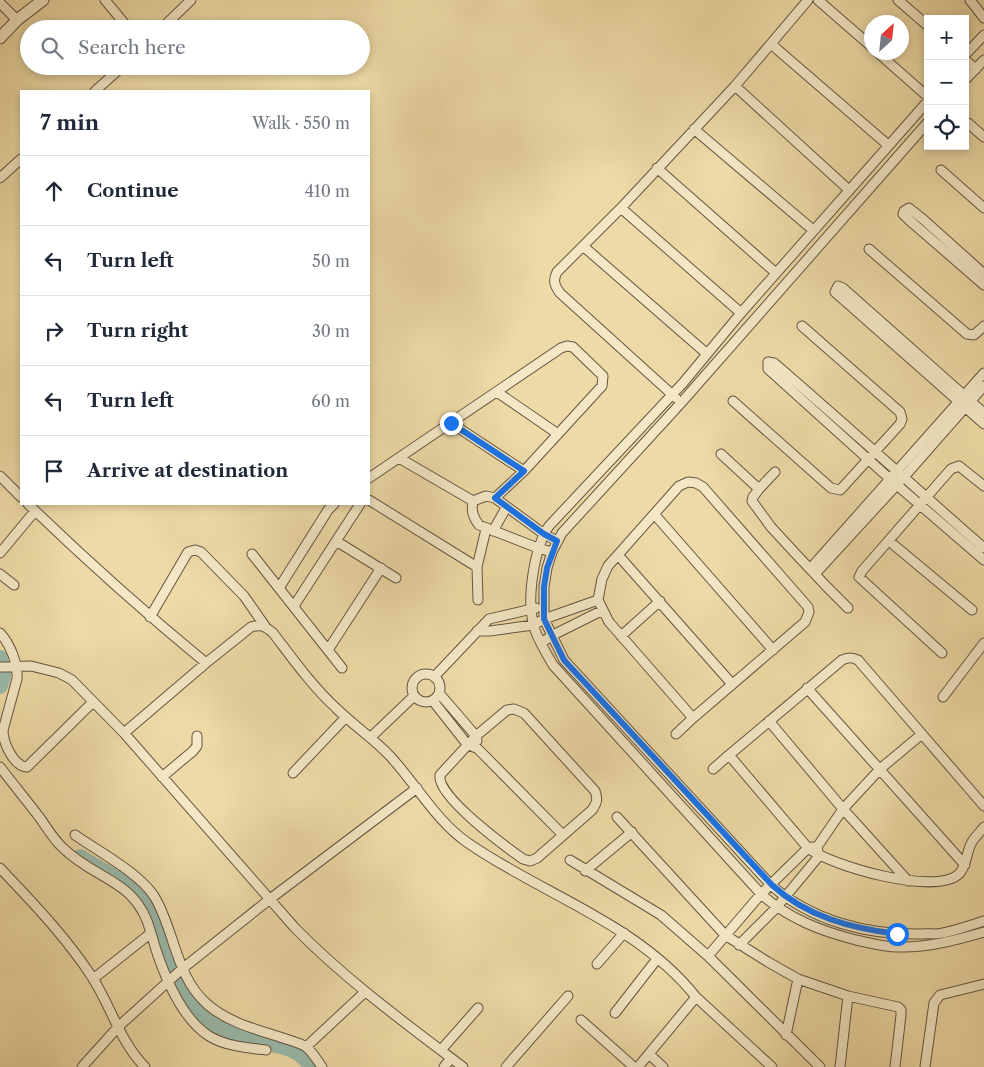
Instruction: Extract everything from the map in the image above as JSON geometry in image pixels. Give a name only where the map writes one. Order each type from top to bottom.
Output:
[{"type":"street","points":[[0,38],[17,20],[43,0]]},
{"type":"street","points":[[105,0],[122,20]]},
{"type":"street","points":[[170,20],[191,0]]},
{"type":"street","points":[[681,403],[560,293],[555,286],[554,278],[557,272],[735,86],[808,0]]},
{"type":"street","points":[[818,0],[864,40]]},
{"type":"street","points":[[898,0],[924,23]]},
{"type":"street","points":[[970,0],[984,18]]},
{"type":"street","points":[[0,3],[17,20]]},
{"type":"street","points":[[969,51],[984,35]]},
{"type":"street","points":[[771,44],[888,145]]},
{"type":"street","points":[[969,52],[984,60],[969,76]]},
{"type":"street","points":[[886,60],[924,95]]},
{"type":"street","points":[[969,63],[976,69]]},
{"type":"street","points":[[96,90],[113,75]]},
{"type":"street","points":[[735,86],[849,190]]},
{"type":"street","points":[[924,104],[706,353],[683,383],[549,526],[538,548],[532,587],[533,625],[553,665],[761,894],[776,908],[794,918],[830,933],[871,944],[898,947],[912,946],[947,942],[984,932]]},
{"type":"street","points":[[969,124],[984,136]]},
{"type":"street","points":[[924,126],[692,391],[562,533],[552,552],[547,568],[544,587],[544,619],[564,660],[667,773],[785,897],[829,920],[863,930],[897,934],[942,934],[984,921]]},
{"type":"street","points":[[694,129],[813,230]]},
{"type":"street","points":[[0,178],[20,160]]},
{"type":"street","points":[[657,168],[776,273]]},
{"type":"street","points":[[869,168],[880,176]]},
{"type":"street","points":[[941,170],[984,208]]},
{"type":"street","points":[[620,208],[741,313]]},
{"type":"street","points":[[984,274],[948,247],[908,219],[903,214],[904,211],[909,208],[912,210],[948,247],[984,286]]},
{"type":"street","points":[[583,246],[706,353]]},
{"type":"street","points":[[798,248],[809,257]]},
{"type":"street","points":[[869,249],[967,334],[974,335],[984,326]]},
{"type":"street","points":[[789,259],[800,268]]},
{"type":"street","points":[[895,339],[837,294],[835,292],[836,288],[838,286],[843,288],[964,402],[984,424]]},
{"type":"street","points":[[733,401],[831,488],[840,490],[843,488],[900,424],[902,419],[900,412],[802,326]]},
{"type":"street","points":[[370,477],[561,348],[573,347],[603,376],[604,381],[600,390],[524,471],[495,498]]},
{"type":"street","points":[[897,478],[875,450],[812,402],[768,369],[768,362],[774,363],[812,402],[868,458],[897,478],[978,547],[984,560]]},
{"type":"street","points":[[812,572],[964,402],[984,373]]},
{"type":"street","points":[[683,383],[692,391]]},
{"type":"street","points":[[964,402],[984,386]]},
{"type":"street","points":[[497,392],[558,434]]},
{"type":"street","points":[[964,402],[984,413]]},
{"type":"street","points":[[451,423],[524,471]]},
{"type":"street","points":[[644,425],[652,433]]},
{"type":"street","points":[[721,454],[759,489]]},
{"type":"street","points":[[399,458],[473,501]]},
{"type":"street","points":[[942,653],[859,577],[862,571],[955,466],[964,469],[984,486]]},
{"type":"street","points":[[775,472],[759,489],[752,501],[771,526],[812,572],[848,608]]},
{"type":"street","points":[[598,473],[608,482]]},
{"type":"street","points":[[0,476],[20,496]]},
{"type":"street","points":[[676,734],[805,622],[810,612],[808,607],[710,494],[696,483],[688,482],[679,486],[608,566],[598,592],[598,600],[609,622],[694,718]]},
{"type":"street","points":[[473,501],[486,496],[495,498],[506,508],[557,541]]},
{"type":"street","points":[[370,501],[477,567]]},
{"type":"street","points":[[473,501],[473,518],[479,525],[552,552]]},
{"type":"street","points":[[29,505],[150,617],[206,663]]},
{"type":"street","points":[[279,588],[333,505]]},
{"type":"street","points":[[294,606],[359,505]]},
{"type":"street","points":[[478,600],[477,567],[489,530],[506,508]]},
{"type":"street","points":[[0,553],[36,511]]},
{"type":"street","points":[[655,515],[774,650]]},
{"type":"street","points":[[336,541],[396,578]]},
{"type":"street","points":[[889,541],[972,610]]},
{"type":"street","points":[[150,617],[188,552],[195,550],[200,552],[244,596],[265,626],[273,633],[314,686],[346,717],[371,737],[418,788],[445,823],[467,843],[624,933],[676,974],[696,996],[772,1067]]},
{"type":"street","points":[[252,554],[342,668]]},
{"type":"street","points":[[618,555],[732,684]]},
{"type":"street","points":[[328,650],[380,568]]},
{"type":"street","points":[[0,574],[14,584]]},
{"type":"street","points":[[477,631],[533,625],[544,619],[598,600]]},
{"type":"street","points":[[621,636],[660,601]]},
{"type":"street","points":[[434,677],[485,621],[493,617],[532,608],[544,608]]},
{"type":"street","points":[[541,644],[553,635],[603,610]]},
{"type":"street","points":[[124,733],[251,627],[265,626]]},
{"type":"street","points":[[0,633],[7,642],[17,679],[3,734],[14,758],[20,766],[27,767],[93,702]]},
{"type":"street","points":[[943,697],[984,643]]},
{"type":"street","points":[[713,769],[807,688],[848,657],[858,660],[984,806]]},
{"type":"street","points":[[0,667],[32,666],[59,673],[72,680],[124,733],[312,945],[365,992],[463,1067]]},
{"type":"street","points":[[426,674],[438,681],[440,687],[436,697],[426,702],[419,701],[414,696],[411,689],[413,681],[419,676],[426,674]]},
{"type":"street","points":[[807,688],[965,865]]},
{"type":"street","points":[[371,737],[414,696]]},
{"type":"street","points":[[436,697],[476,736],[478,749]]},
{"type":"street","points":[[436,697],[467,744],[478,749],[563,835]]},
{"type":"street","points":[[507,710],[519,710],[595,791],[596,804],[537,858],[530,861],[523,859],[475,822],[444,790],[439,778],[440,775],[467,744],[507,710]]},
{"type":"street","points":[[292,773],[346,717]]},
{"type":"street","points":[[769,721],[843,809],[908,881]]},
{"type":"street","points":[[739,945],[785,897],[843,809],[880,769],[922,734]]},
{"type":"street","points":[[162,777],[193,751],[197,746],[197,736]]},
{"type":"street","points":[[729,755],[815,850],[874,874],[908,881],[935,881],[952,878],[959,874],[965,865],[972,842],[984,827]]},
{"type":"street","points":[[0,767],[64,848],[86,866],[132,896],[146,916],[151,933],[175,975],[193,1021],[211,1037],[242,1047],[266,1050]]},
{"type":"street","points":[[658,781],[667,773]]},
{"type":"street","points":[[82,1067],[118,1027],[175,975],[270,899],[418,788]]},
{"type":"street","points":[[617,817],[725,935],[739,945],[798,979],[848,996],[893,1004],[901,1010],[895,1067]]},
{"type":"street","points":[[585,871],[632,832]]},
{"type":"street","points":[[75,835],[120,865],[153,894],[162,912],[175,975]]},
{"type":"street","points":[[708,956],[761,894],[815,850]]},
{"type":"street","points":[[570,860],[585,871],[660,914],[708,956],[820,1067]]},
{"type":"street","points":[[2,875],[60,934],[78,956],[93,979],[118,1027],[145,1067]]},
{"type":"street","points":[[93,979],[151,933]]},
{"type":"street","points":[[597,964],[624,933]]},
{"type":"street","points":[[615,1013],[658,959]]},
{"type":"street","points":[[175,975],[187,980],[206,1003],[218,1013],[306,1047],[316,1057],[322,1067]]},
{"type":"street","points":[[786,1035],[798,979]]},
{"type":"street","points":[[925,1067],[934,1002],[940,995],[984,984]]},
{"type":"street","points":[[306,1047],[365,992]]},
{"type":"street","points":[[506,1067],[568,996]]},
{"type":"street","points":[[638,1067],[696,996]]},
{"type":"street","points":[[840,1067],[848,996]]},
{"type":"street","points":[[441,1050],[478,1008]]},
{"type":"street","points":[[580,1020],[634,1067]]},
{"type":"street","points":[[649,1054],[663,1067]]},
{"type":"street","points":[[444,1067],[451,1058]]},
{"type":"waterway","points":[[0,658],[3,676],[0,686]]},
{"type":"waterway","points":[[80,857],[125,883],[143,900],[154,920],[162,950],[171,970],[183,994],[194,1010],[231,1034],[278,1045],[296,1052],[312,1067]]},
{"type":"route","points":[[451,423],[524,471],[495,498],[506,508],[557,541],[547,568],[544,587],[544,619],[564,660],[667,773],[785,897],[829,920],[863,930],[897,934]]}]
